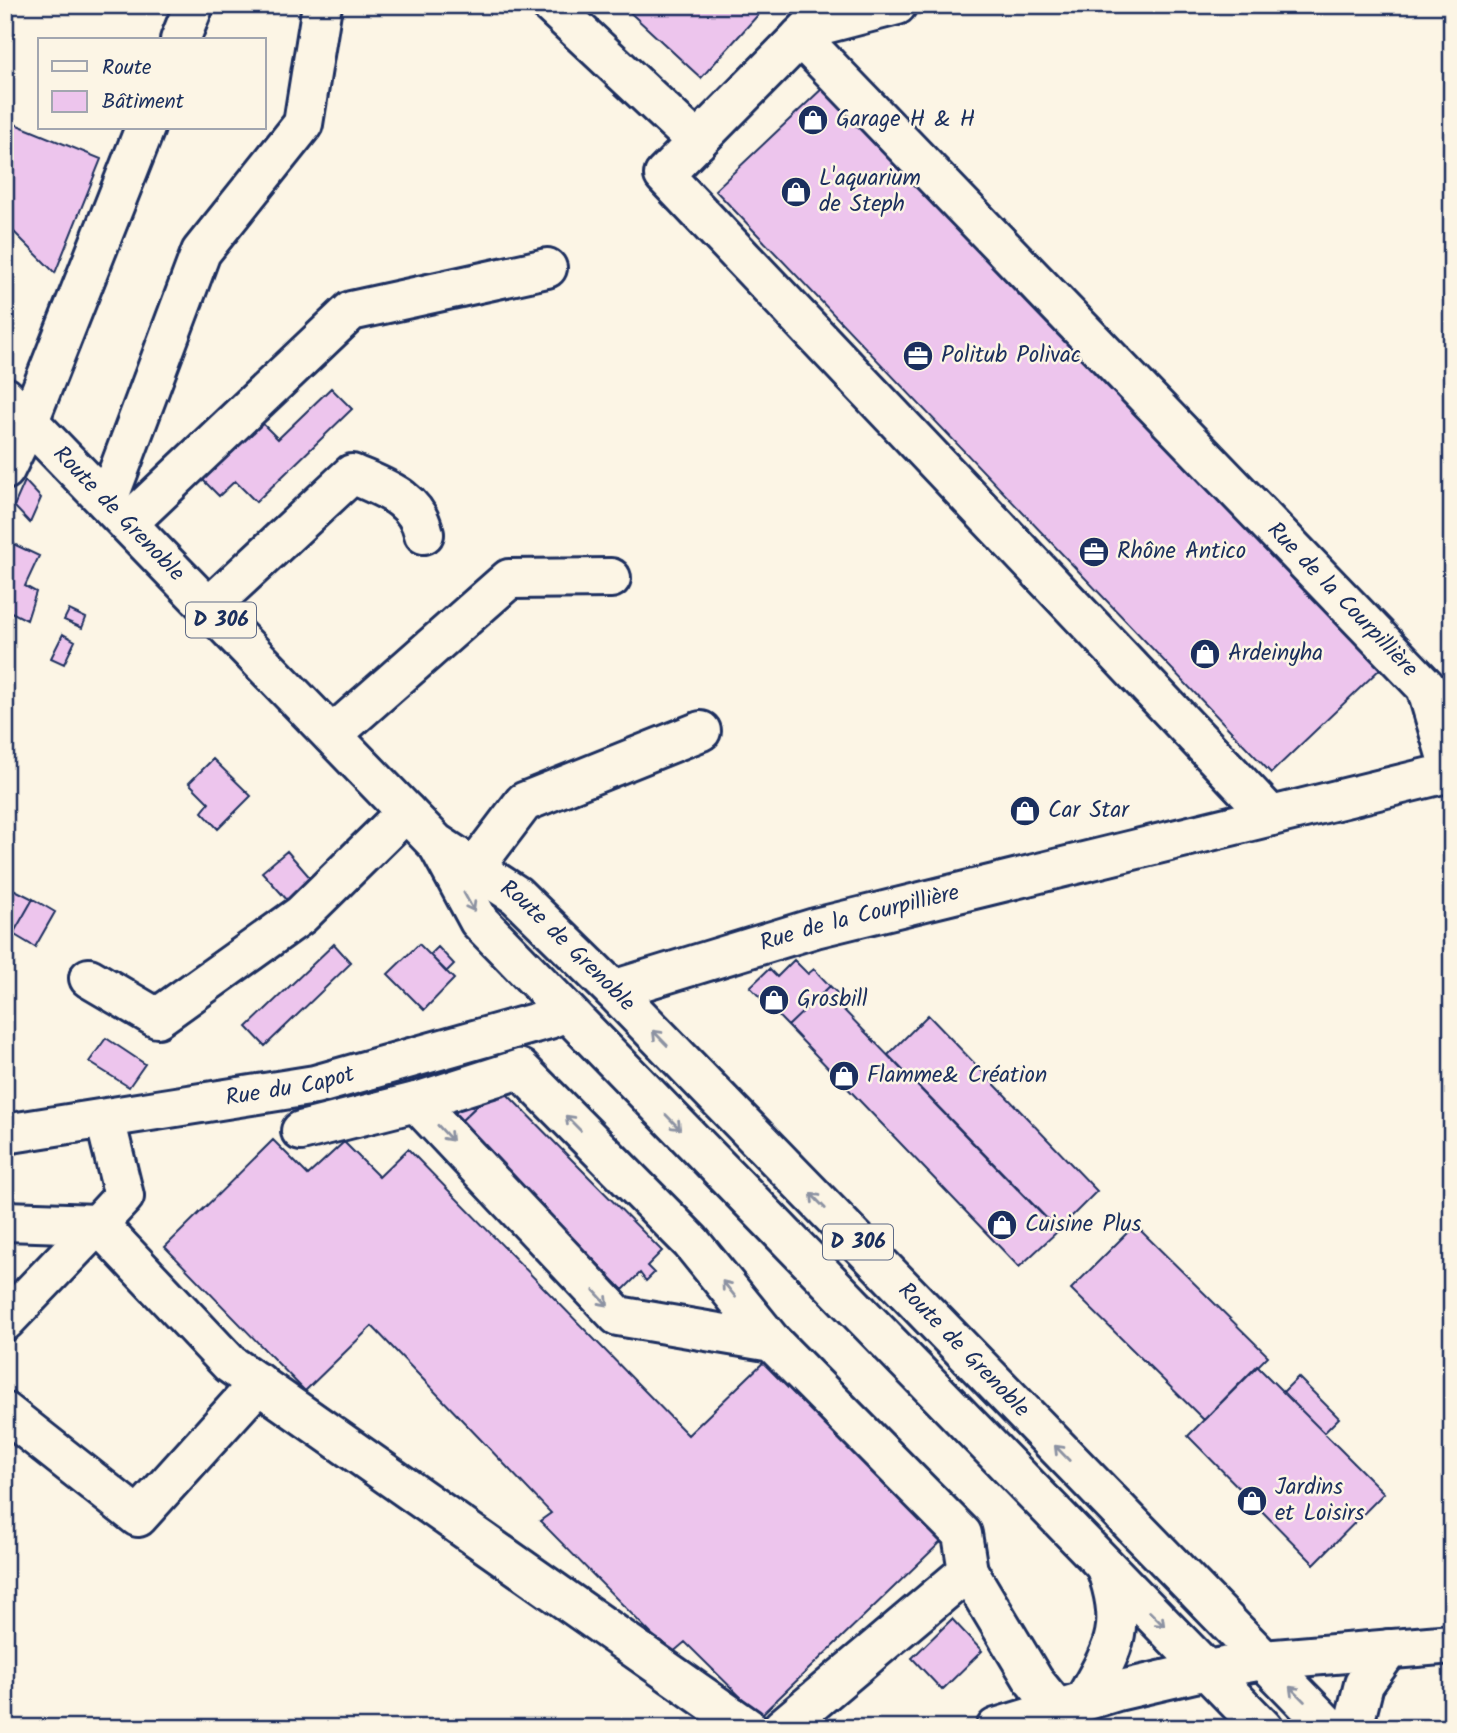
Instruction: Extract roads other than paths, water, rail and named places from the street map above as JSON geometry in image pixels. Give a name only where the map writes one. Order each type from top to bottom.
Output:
[{"type":"main road","points":[[181,38],[194,5]]},
{"type":"main road","points":[[118,513],[201,252],[303,124],[322,5]]},
{"type":"main road","points":[[551,5],[696,142]]},
{"type":"main road","points":[[897,5],[809,28],[664,175],[1272,816]]},
{"type":"main road","name":"Rue de la Courpillière","points":[[613,990],[815,928],[1451,772],[1426,687],[800,37]]},
{"type":"main road","points":[[5,470],[17,409],[144,130]]},
{"type":"main road","points":[[118,513],[351,312],[547,268]]},
{"type":"main road","name":"Route de Grenoble","points":[[17,409],[436,843],[516,895],[613,990],[1330,1728]]},
{"type":"main road","points":[[209,607],[352,474],[400,495],[421,518],[424,534]]},
{"type":"main road","points":[[332,735],[509,579],[611,578]]},
{"type":"main road","points":[[474,868],[524,802],[701,731]]},
{"type":"main road","points":[[89,978],[157,1018],[301,915],[406,811]]},
{"type":"main road","name":"Route de Grenoble","points":[[436,843],[479,921],[1263,1728]]},
{"type":"main road","name":"Rue du Capot","points":[[5,1134],[315,1085],[550,1019],[566,1012]]},
{"type":"main road","points":[[301,1131],[416,1102],[520,1069],[691,1242],[772,1342],[962,1534],[968,1571],[1034,1681],[1069,1713]]},
{"type":"main road","points":[[416,1102],[618,1316],[772,1342]]},
{"type":"main road","points":[[5,1321],[124,1196],[105,1119]]},
{"type":"main road","points":[[5,1222],[98,1224],[230,1364],[748,1728]]},
{"type":"main road","points":[[835,1290],[951,1377],[1168,1593],[1263,1660]]},
{"type":"main road","points":[[5,1412],[138,1517],[259,1383]]},
{"type":"main road","points":[[1069,1713],[1116,1638],[1117,1598],[1106,1566]]},
{"type":"main road","points":[[782,1728],[968,1571]]},
{"type":"main road","points":[[996,1728],[1069,1713],[1207,1670],[1263,1660],[1452,1644]]},
{"type":"main road","points":[[1353,1728],[1364,1684],[1389,1649]]},
{"type":"main road","points":[[1207,1670],[1289,1728]]},
{"type":"place","name":"Garage H & H","points":[[813,120]]},
{"type":"place","name":"L'aquarium de Steph","points":[[796,192]]},
{"type":"place","name":"Politub Polivac","points":[[918,356]]},
{"type":"place","name":"Rhône Antico","points":[[1094,552]]},
{"type":"place","name":"Ardeinyha","points":[[1205,654]]},
{"type":"place","name":"Car Star","points":[[1025,811]]},
{"type":"place","name":"Grosbill","points":[[774,1000]]},
{"type":"place","name":"Flamme& Création","points":[[844,1076]]},
{"type":"place","name":"Cuisine Plus","points":[[1002,1225]]},
{"type":"place","name":"Jardins et Loisirs","points":[[1252,1501]]}]
